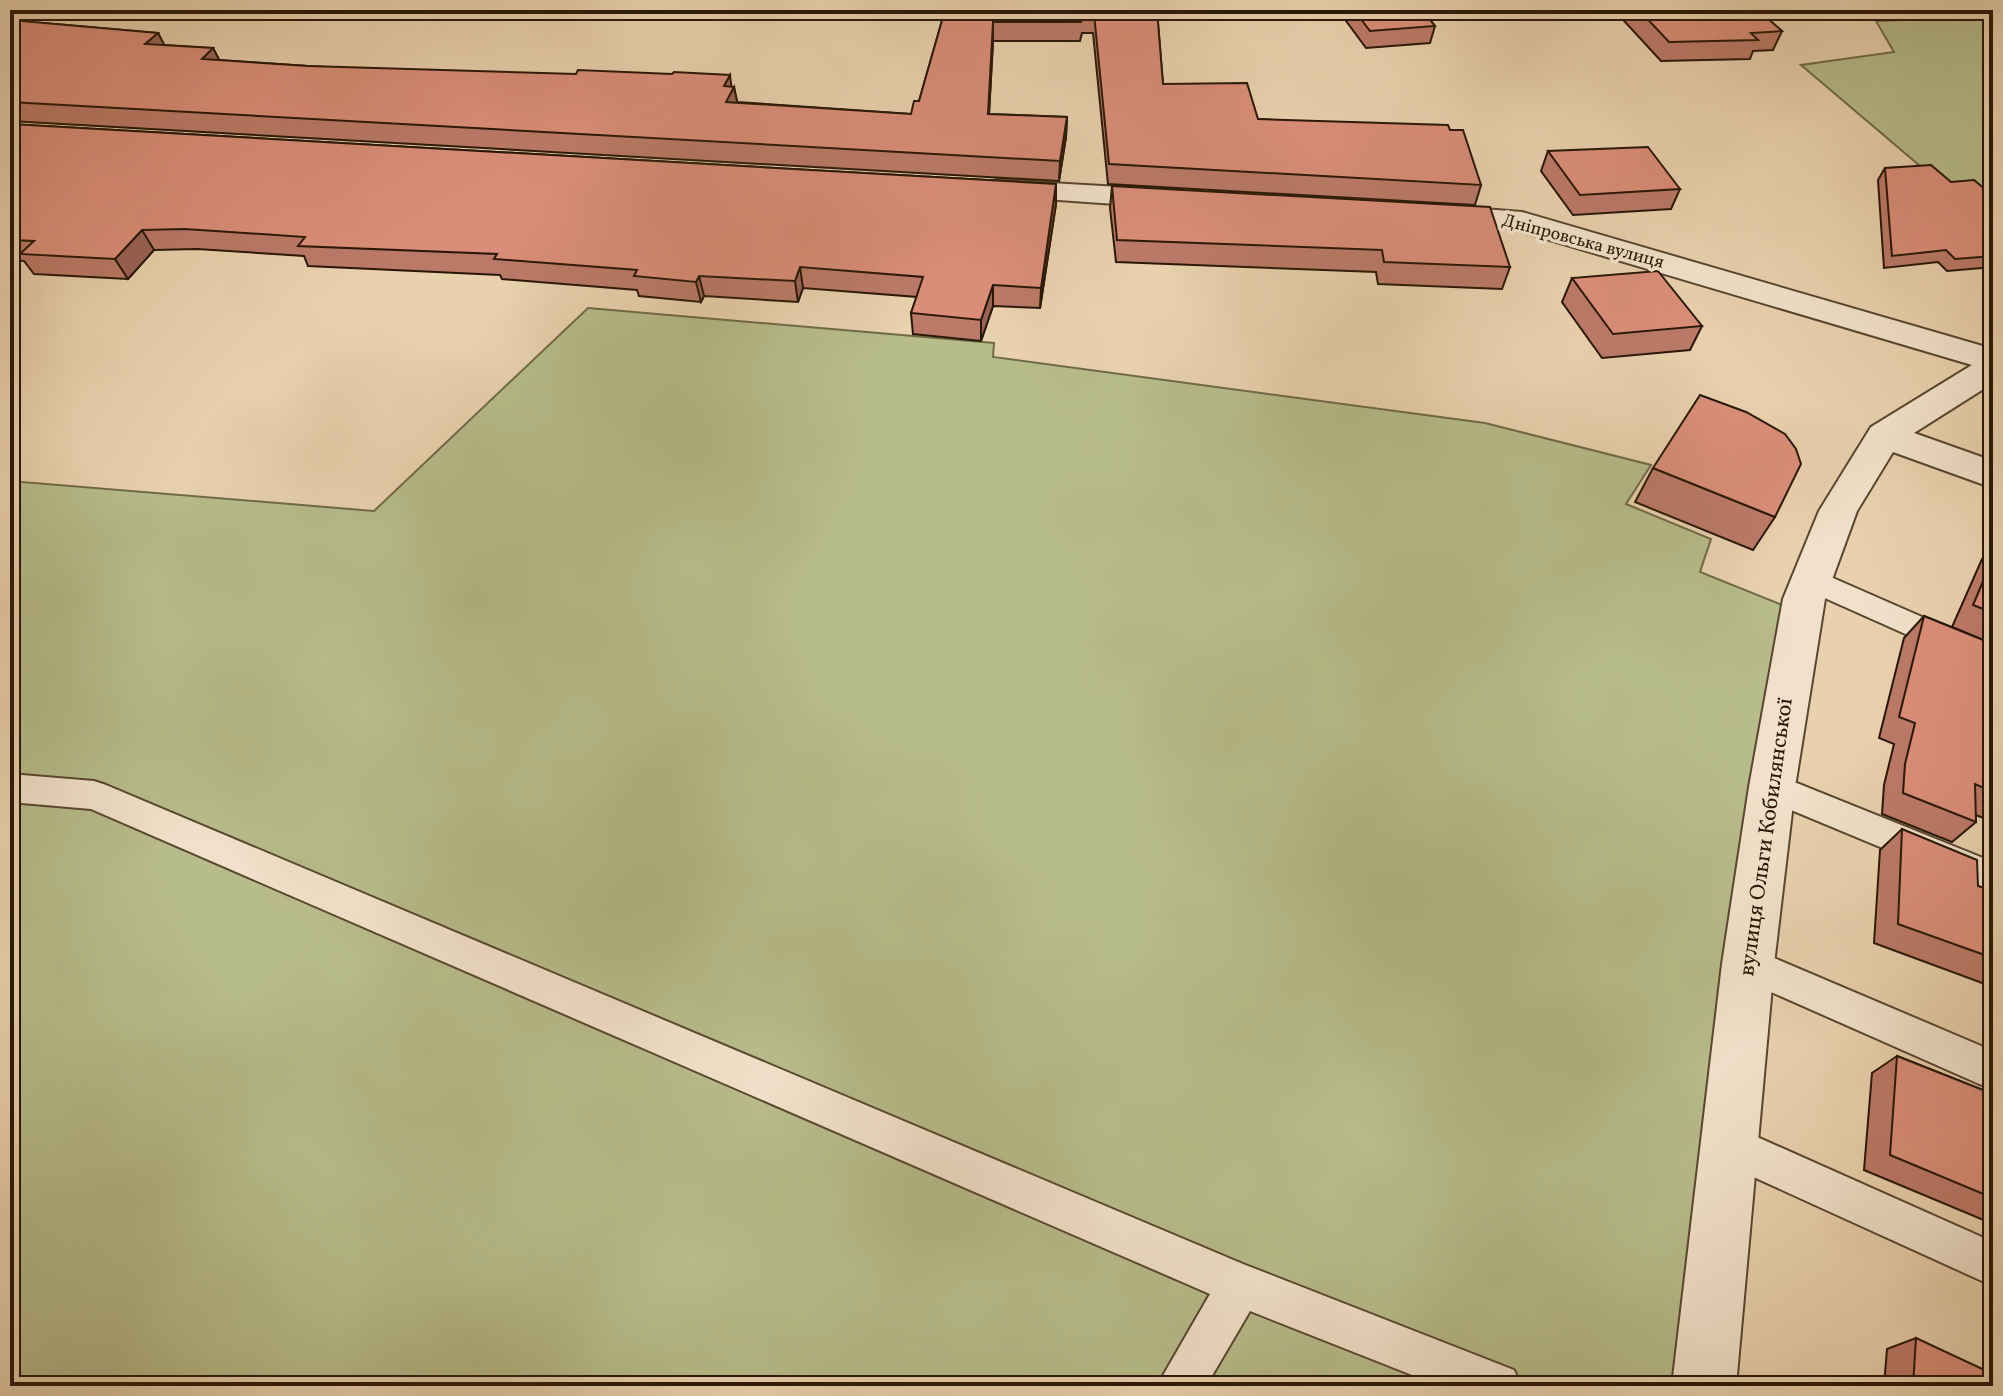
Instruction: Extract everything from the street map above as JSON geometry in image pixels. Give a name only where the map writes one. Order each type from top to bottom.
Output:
[{"type":"street","points":[[968,187],[1207,201]]},
{"type":"street","name":"Дніпровська вулиця","points":[[1399,212],[1511,219],[1993,360]]},
{"type":"street","name":"вулиця Ольги Кобилянської","points":[[1704,1386],[1748,964],[1772,787],[1810,579],[1838,511],[1884,436],[1993,367]]},
{"type":"street","points":[[1884,436],[1993,475]]},
{"type":"lane","points":[[1810,579],[1993,661]]},
{"type":"lane","points":[[1772,787],[1993,878]]},
{"type":"lane","points":[[10,788],[94,795],[1240,1285],[1498,1386]]},
{"type":"lane","points":[[1748,964],[1993,1071]]},
{"type":"lane","points":[[1728,1145],[1993,1264]]},
{"type":"lane","points":[[1180,1386],[1240,1285]]},
{"type":"green space","points":[[1993,19],[1993,197],[1946,188],[1801,65],[1894,52],[1876,21]]},
{"type":"green space","points":[[588,308],[994,343],[993,357],[1485,423],[1651,465],[1626,504],[1711,539],[1700,572],[1802,613],[1704,1386],[10,1386],[10,481],[374,511]]},
{"type":"building","points":[[945,10],[1157,10],[1163,84],[1247,83],[1258,119],[1448,125],[1450,130],[1463,130],[1481,185],[1109,164],[1094,14],[1083,14],[1081,22],[993,22],[988,114],[1067,117],[1060,161],[10,102],[10,20],[158,33],[145,44],[213,48],[202,59],[308,66],[730,75],[724,86],[734,87],[726,102],[911,114],[914,101],[919,101]]},
{"type":"building","points":[[1354,10],[1422,10],[1435,26],[1370,31]]},
{"type":"building","points":[[1639,10],[1758,10],[1782,31],[1751,33],[1758,40],[1669,42]]},
{"type":"building","points":[[10,124],[1056,184],[1041,288],[993,285],[981,320],[911,313],[923,277],[800,267],[795,281],[699,276],[696,282],[634,276],[637,270],[494,259],[497,254],[298,246],[305,237],[185,229],[142,230],[115,259],[20,254],[34,241],[10,240]]},
{"type":"building","points":[[1648,147],[1680,189],[1580,195],[1548,151]]},
{"type":"building","points":[[1931,165],[1951,182],[1974,180],[1993,196],[1993,256],[1955,259],[1946,250],[1892,256],[1885,168]]},
{"type":"building","points":[[1112,186],[1490,207],[1510,267],[1384,262],[1382,250],[1117,240]]},
{"type":"building","points":[[1658,271],[1702,326],[1613,334],[1572,278]]},
{"type":"building","points":[[1700,395],[1746,412],[1785,434],[1796,449],[1801,464],[1775,517],[1653,468]]},
{"type":"building","points":[[1993,558],[1993,613],[1973,605]]},
{"type":"building","points":[[1924,616],[1993,644],[1993,792],[1975,784],[1976,822],[1903,793],[1905,764],[1915,723],[1899,717]]},
{"type":"building","points":[[1902,829],[1977,860],[1978,886],[1993,891],[1993,958],[1898,924]]},
{"type":"building","points":[[1897,1056],[1993,1094],[1993,1198],[1890,1155]]},
{"type":"building","points":[[1916,1338],[1993,1374],[1993,1386],[1913,1386]]}]
